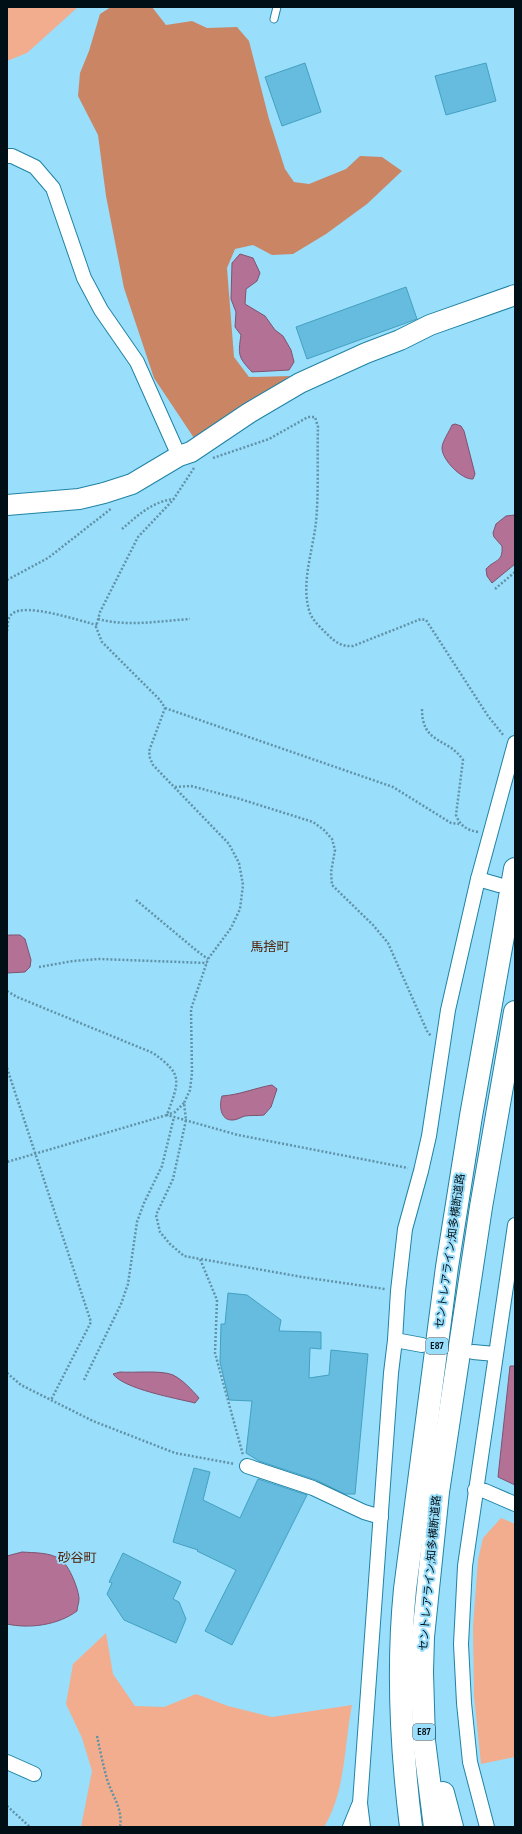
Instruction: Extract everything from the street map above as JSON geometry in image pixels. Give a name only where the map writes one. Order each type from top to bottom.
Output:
[{"type":"highway","name":"セントレアライン;知多横断道路","points":[[411,1827],[405,1778],[400,1701],[400,1636],[405,1589],[447,1267],[471,1116],[515,870]]},
{"type":"highway","name":"セントレアライン;知多横断道路","points":[[435,1827],[424,1741],[422,1672],[423,1637],[438,1492],[480,1207],[515,1012]]},
{"type":"highway","points":[[397,1827],[390,1750],[390,1634],[392,1604],[405,1589]]},
{"type":"highway","points":[[423,1637],[430,1650],[434,1735],[440,1779],[452,1827]]},
{"type":"street","points":[[7,156],[12,156],[35,167],[52,188],[84,278],[101,310],[137,362],[188,456]]},
{"type":"street","points":[[7,505],[78,499],[132,484],[188,456],[249,413],[300,382],[400,340],[430,325],[515,295]]},
{"type":"street","points":[[363,1827],[360,1803],[380,1517],[398,1291],[405,1229],[429,1136],[448,1010],[478,879],[515,743]]},
{"type":"street","points":[[478,879],[499,885]]},
{"type":"street","points":[[487,1827],[470,1762],[464,1703],[461,1644],[465,1566],[515,1225]]},
{"type":"street","points":[[395,1340],[422,1345]]},
{"type":"street","points":[[473,1352],[495,1354]]},
{"type":"street","points":[[247,1466],[313,1488],[364,1512],[380,1517]]},
{"type":"street","points":[[475,1490],[485,1491],[515,1504]]},
{"type":"street","points":[[7,1762],[34,1774]]},
{"type":"street","points":[[350,1827],[360,1803]]},
{"type":"lane","points":[[274,19],[277,7]]},
{"type":"path","points":[[188,456],[212,458],[269,439],[308,417],[315,417],[318,427],[316,521],[306,596],[309,611],[318,626],[344,647],[353,646],[421,619],[426,620],[488,716],[503,735],[515,743]]},
{"type":"path","points":[[188,456],[195,466],[174,499],[138,537],[98,619],[96,627],[102,642],[160,700],[164,708],[393,787],[451,823],[459,824],[472,831],[490,834]]},
{"type":"path","points":[[122,529],[143,512],[156,504],[163,500],[174,499]]},
{"type":"path","points":[[7,580],[48,558],[114,505]]},
{"type":"path","points":[[494,589],[515,572]]},
{"type":"path","points":[[7,631],[9,618],[13,613],[23,609],[52,613],[97,625]]},
{"type":"path","points":[[98,619],[113,623],[190,619]]},
{"type":"path","points":[[7,1162],[175,1112],[184,1103],[190,1090],[192,1073],[191,1009],[208,959],[232,928],[240,909],[243,884],[239,863],[229,844],[153,765],[149,751],[164,708]]},
{"type":"path","points":[[422,709],[422,717],[430,736],[458,754],[462,760],[456,815],[459,824]]},
{"type":"path","points":[[174,787],[191,786],[240,799],[312,822],[324,830],[332,839],[335,850],[331,872],[332,885],[373,925],[388,943],[427,1031],[434,1039],[443,1042]]},
{"type":"path","points":[[136,900],[208,959]]},
{"type":"path","points":[[39,967],[73,961],[99,959],[207,963]]},
{"type":"path","points":[[7,991],[17,997],[153,1053],[169,1064],[176,1075],[177,1084],[167,1115]]},
{"type":"path","points":[[7,1068],[90,1322],[50,1400]]},
{"type":"path","points":[[184,1103],[186,1120],[173,1179],[156,1215],[160,1232],[170,1244],[184,1256],[302,1277],[398,1291]]},
{"type":"path","points":[[167,1115],[238,1135],[421,1171]]},
{"type":"path","points":[[84,1380],[121,1304],[128,1284],[137,1222],[162,1166],[174,1117]]},
{"type":"path","points":[[7,1373],[21,1385],[93,1421],[175,1453],[247,1466],[215,1352],[217,1300],[200,1258]]},
{"type":"path","points":[[97,1736],[107,1781],[120,1808],[122,1817],[120,1827]]},
{"type":"path","points":[[7,1806],[30,1827]]},
{"type":"shaded area","points":[[7,7],[78,7],[27,53],[7,61]]},
{"type":"shaded area","points":[[111,7],[152,7],[166,25],[192,21],[207,28],[237,27],[249,41],[269,119],[285,169],[294,182],[309,184],[346,169],[360,156],[382,157],[402,171],[367,204],[326,234],[293,254],[272,255],[253,245],[235,249],[227,268],[234,357],[249,377],[290,376],[196,441],[154,378],[124,288],[106,196],[98,135],[78,96],[80,73],[89,51],[100,14]]},
{"type":"shaded area","points":[[240,254],[253,258],[260,273],[257,281],[246,289],[245,304],[265,316],[275,330],[283,336],[291,350],[294,362],[289,370],[252,372],[244,363],[240,355],[239,347],[241,335],[235,327],[236,312],[231,299],[232,263]]},
{"type":"shaded area","points":[[455,424],[461,426],[464,431],[475,474],[473,479],[458,473],[445,458],[443,453],[443,443],[452,425]]},
{"type":"shaded area","points":[[515,515],[515,564],[492,583],[487,576],[486,569],[500,558],[502,551],[502,546],[494,537],[493,533],[496,524],[506,516]]},
{"type":"shaded area","points":[[20,935],[25,939],[31,960],[30,967],[25,972],[7,973],[7,936]]},
{"type":"shaded area","points":[[272,1085],[277,1089],[271,1107],[264,1115],[245,1116],[236,1120],[229,1120],[223,1115],[221,1108],[222,1096]]},
{"type":"shaded area","points":[[510,1366],[515,1366],[515,1485],[498,1477]]},
{"type":"shaded area","points":[[120,1372],[168,1373],[184,1382],[199,1398],[195,1403],[163,1396],[128,1384],[113,1374]]},
{"type":"shaded area","points":[[501,1518],[515,1524],[515,1757],[481,1764],[474,1696],[473,1627],[478,1560],[483,1538]]},
{"type":"shaded area","points":[[22,1552],[47,1554],[57,1557],[64,1563],[73,1578],[77,1590],[79,1599],[77,1611],[61,1620],[44,1625],[25,1626],[7,1624],[7,1556]]},
{"type":"shaded area","points":[[106,1633],[113,1674],[135,1706],[164,1707],[196,1694],[228,1706],[272,1717],[352,1705],[337,1798],[324,1827],[81,1827],[92,1771],[82,1738],[66,1704],[73,1664]]},
{"type":"building","points":[[305,63],[321,112],[282,126],[265,77]]},
{"type":"building","points":[[486,63],[496,101],[446,115],[435,76]]},
{"type":"building","points":[[406,287],[417,319],[307,359],[296,327]]},
{"type":"building","points":[[228,1293],[247,1295],[281,1320],[279,1331],[321,1332],[321,1349],[310,1348],[309,1378],[329,1375],[331,1350],[368,1354],[355,1494],[345,1494],[316,1480],[259,1461],[246,1453],[252,1401],[229,1400],[220,1362],[221,1324],[225,1324]]},
{"type":"building","points":[[194,1468],[210,1472],[203,1500],[240,1518],[258,1479],[307,1495],[232,1645],[205,1631],[236,1570],[197,1551],[198,1550],[173,1542]]},
{"type":"building","points":[[123,1553],[181,1582],[173,1599],[179,1602],[186,1619],[176,1643],[124,1620],[107,1594],[112,1583],[109,1582]]},
{"type":"district","name":"馬捨町","points":[[270,947]]},
{"type":"district","name":"砂谷町","points":[[77,1558]]}]
